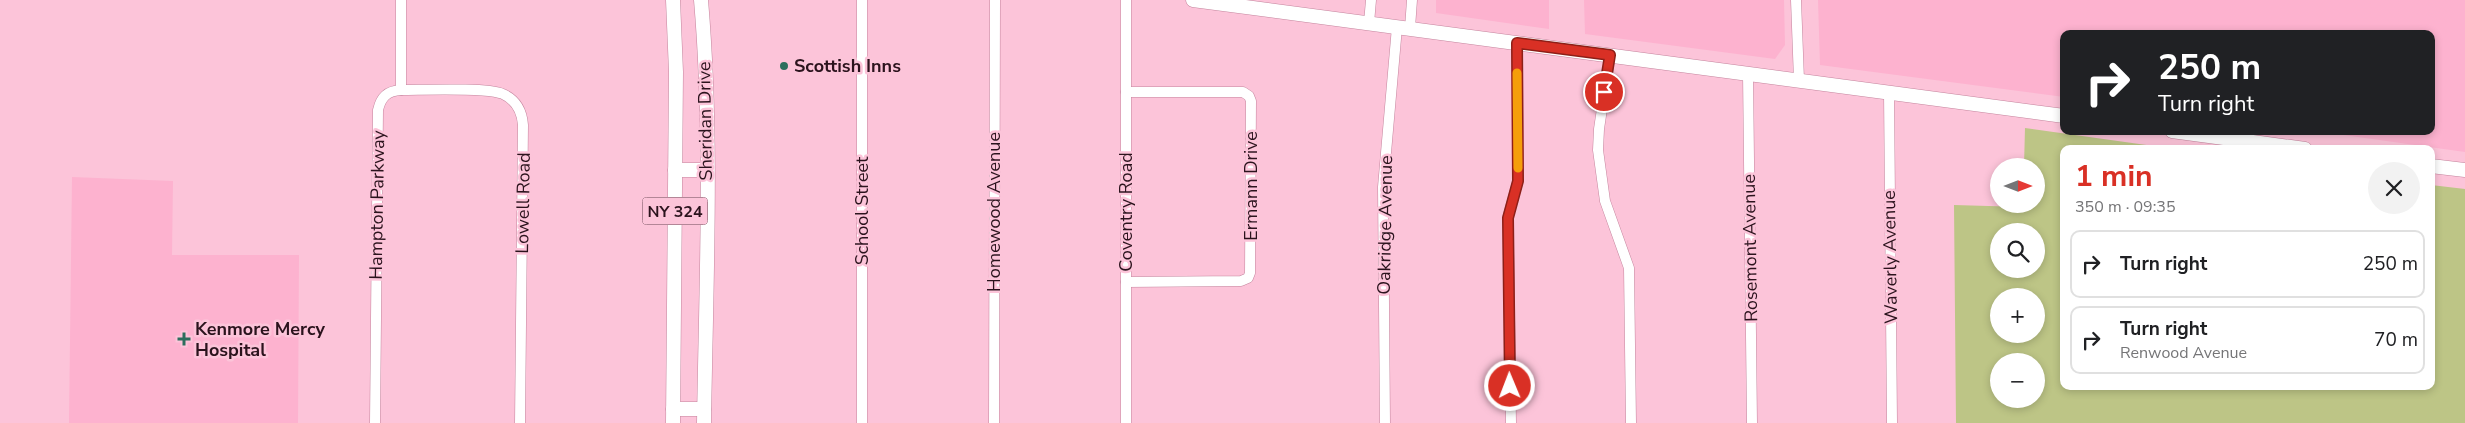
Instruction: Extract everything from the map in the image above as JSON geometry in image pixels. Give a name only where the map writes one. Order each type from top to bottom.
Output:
[{"type":"main road","name":"Sheridan Drive","points":[[673,0],[675,170],[673,416]]},
{"type":"main road","name":"Sheridan Drive","points":[[701,0],[704,34],[706,170],[704,416]]},
{"type":"main road","points":[[704,34],[708,0]]},
{"type":"main road","points":[[1192,0],[2060,115]]},
{"type":"main road","points":[[2202,135],[2275,145]]},
{"type":"main road","points":[[2435,166],[2465,170]]},
{"type":"main road","points":[[675,170],[706,170]]},
{"type":"main road","points":[[673,416],[704,416]]},
{"type":"street","points":[[401,0],[401,90]]},
{"type":"street","name":"School Street","points":[[862,0],[862,423]]},
{"type":"street","name":"Homewood Avenue","points":[[994,423],[995,0]]},
{"type":"street","name":"Coventry Road","points":[[1126,0],[1126,423]]},
{"type":"street","points":[[1370,23],[1371,0]]},
{"type":"street","name":"Oakridge Avenue","points":[[1385,423],[1383,187],[1404,28],[1412,0]]},
{"type":"street","points":[[1796,0],[1799,80]]},
{"type":"street","points":[[1511,423],[1508,218],[1518,181],[1517,43]]},
{"type":"street","points":[[1610,55],[1599,129],[1598,150],[1606,201],[1629,268],[1631,423]]},
{"type":"street","name":"Rosemont Avenue","points":[[1748,73],[1752,423]]},
{"type":"street","name":"Hampton Parkway","points":[[375,423],[378,110],[383,97],[388,93],[401,90]]},
{"type":"street","name":"Lowell Road","points":[[401,90],[493,91],[510,98],[520,109],[524,125],[520,423]]},
{"type":"street","name":"Ermann Drive","points":[[1126,92],[1243,92],[1249,96],[1251,101],[1251,120],[1250,274],[1248,278],[1241,281],[1126,282]]},
{"type":"street","name":"Waverly Avenue","points":[[1889,92],[1892,423]]},
{"type":"shaded area","points":[[1436,0],[1549,0],[1549,29],[1436,13]]},
{"type":"shaded area","points":[[1584,0],[1784,0],[1785,45],[1775,59],[1585,34]]},
{"type":"shaded area","points":[[1818,0],[2465,0],[2465,152],[2435,148],[2435,145],[2415,145],[2344,135],[2435,135],[2435,30],[2060,30],[2060,96],[1820,65]]},
{"type":"shaded area","name":"Kenmore Mercy Hospital","points":[[72,177],[173,181],[172,255],[299,255],[298,423],[69,423]]},
{"type":"green space","points":[[2025,128],[2060,133],[2060,135],[2075,135],[2146,145],[2060,145],[2060,390],[2435,390],[2435,185],[2465,189],[2465,423],[1956,423],[1954,205],[1990,206],[1990,213],[2045,213],[2045,158],[2024,158]]},
{"type":"slow traffic","points":[[1517,73],[1518,168]]},
{"type":"place","name":"Scottish Inns","points":[[784,66]]},
{"type":"place","name":"Kenmore Mercy Hospital","points":[[184,339]]},
{"type":"route","points":[[1510,386],[1508,218],[1518,181],[1517,43],[1610,55],[1604,92]]}]
